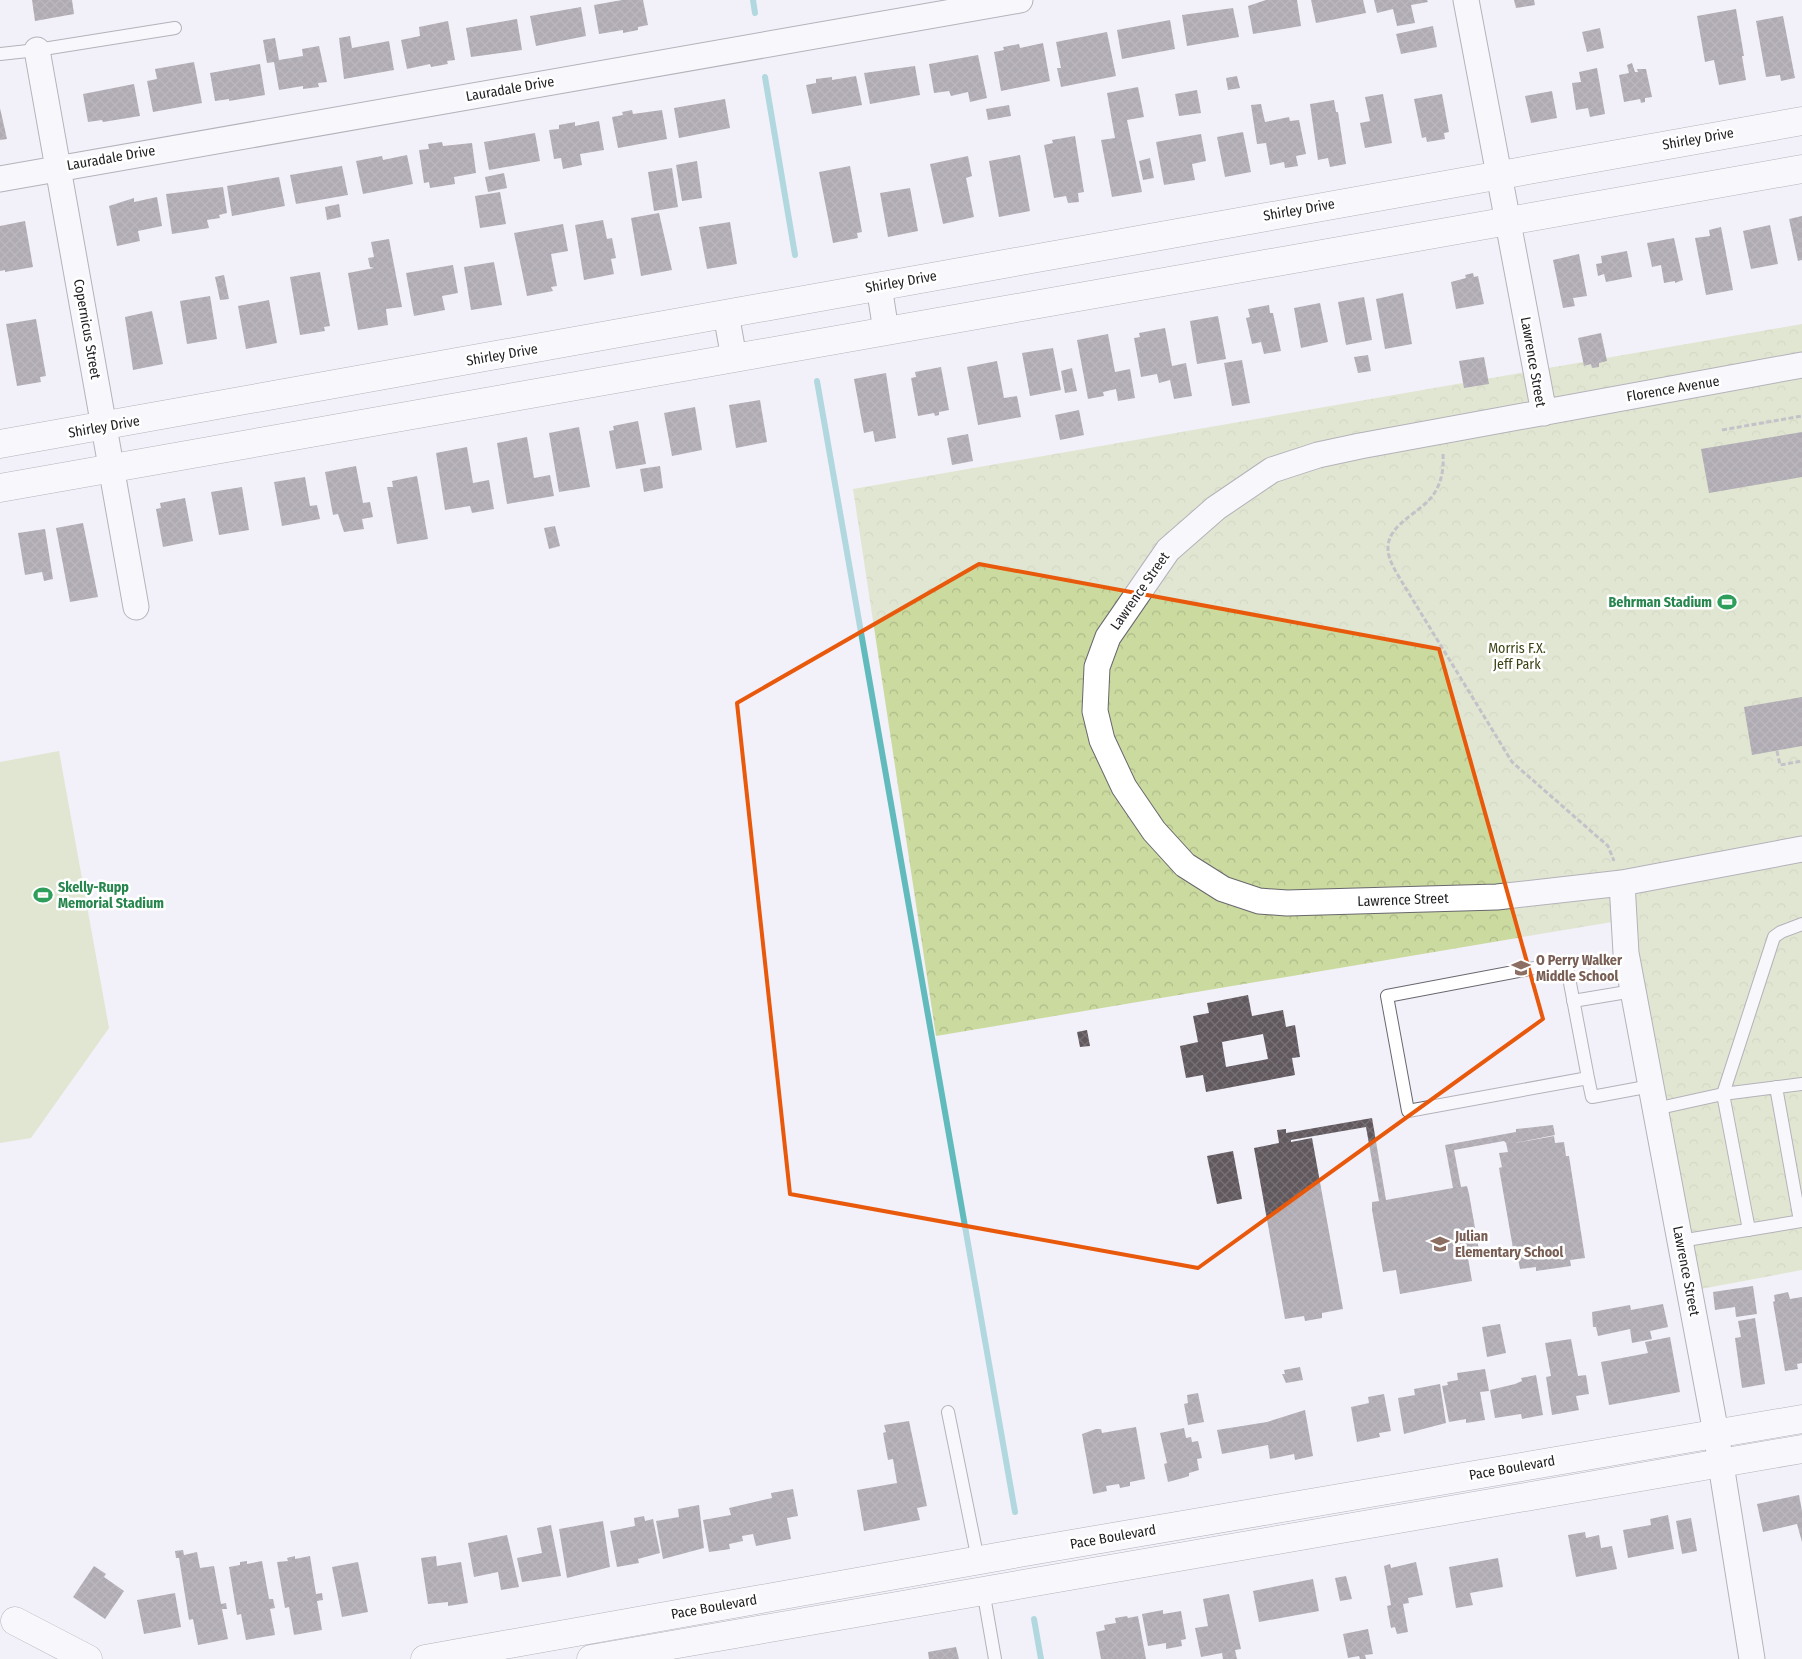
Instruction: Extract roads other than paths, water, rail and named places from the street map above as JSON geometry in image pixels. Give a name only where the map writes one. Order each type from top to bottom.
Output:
[{"type":"street","name":"Lauradale Drive","points":[[0,178],[1020,0]]},
{"type":"street","name":"Lawrence Street","points":[[1466,0],[1544,413],[1318,455],[1272,470],[1216,508],[1168,550],[1108,637],[1097,667],[1095,711],[1102,740],[1129,794],[1154,831],[1185,865],[1223,889],[1259,901],[1287,903],[1497,897],[1622,883],[1802,850]]},
{"type":"street","name":"Copernicus Street","points":[[37,50],[136,607]]},
{"type":"street","name":"Shirley Drive","points":[[0,444],[104,427],[1498,174],[1802,121]]},
{"type":"street","points":[[0,488],[1802,169]]},
{"type":"street","points":[[878,286],[886,331]]},
{"type":"street","points":[[726,314],[734,358]]},
{"type":"street","name":"Florence Avenue","points":[[1544,413],[1802,365]]},
{"type":"street","name":"Lawrence Street","points":[[1622,883],[1626,953],[1716,1433],[1752,1659]]},
{"type":"street","name":"Pace Boulevard","points":[[425,1659],[978,1560],[1802,1419]]},
{"type":"street","points":[[591,1659],[1802,1449]]},
{"type":"street","points":[[1388,1490],[1393,1519]]},
{"type":"street","points":[[978,1560],[983,1590]]},
{"type":"street","points":[[7,1615],[60,1659]]},
{"type":"street","points":[[7,1615],[88,1659]]},
{"type":"street","points":[[661,1616],[666,1646]]},
{"type":"lane","points":[[0,54],[175,28]]},
{"type":"lane","points":[[1749,1230],[1723,1094],[1774,937],[1802,924]]},
{"type":"lane","points":[[1588,1078],[1408,1111],[1388,996],[1566,962],[1592,1097],[1723,1094],[1802,1084]]},
{"type":"lane","points":[[1573,1001],[1633,991]]},
{"type":"lane","points":[[1680,1241],[1801,1221],[1776,1087]]},
{"type":"lane","points":[[948,1412],[978,1560]]},
{"type":"lane","points":[[983,1590],[996,1659]]},
{"type":"waterway","points":[[753,0],[755,13]]},
{"type":"waterway","points":[[765,77],[795,255]]},
{"type":"waterway","points":[[817,381],[1015,1512]]},
{"type":"waterway","points":[[1034,1619],[1041,1659]]},
{"type":"place","name":"Behrman Stadium","points":[[1727,602]]},
{"type":"place","name":"Skelly-Rupp Memorial Stadium","points":[[43,895]]},
{"type":"place","name":"O Perry Walker Middle School","points":[[1521,968]]},
{"type":"place","name":"Julian Elementary School","points":[[1440,1244]]},
{"type":"park label","name":"Morris F.X. Jeff Park","points":[[1517,656]]}]
